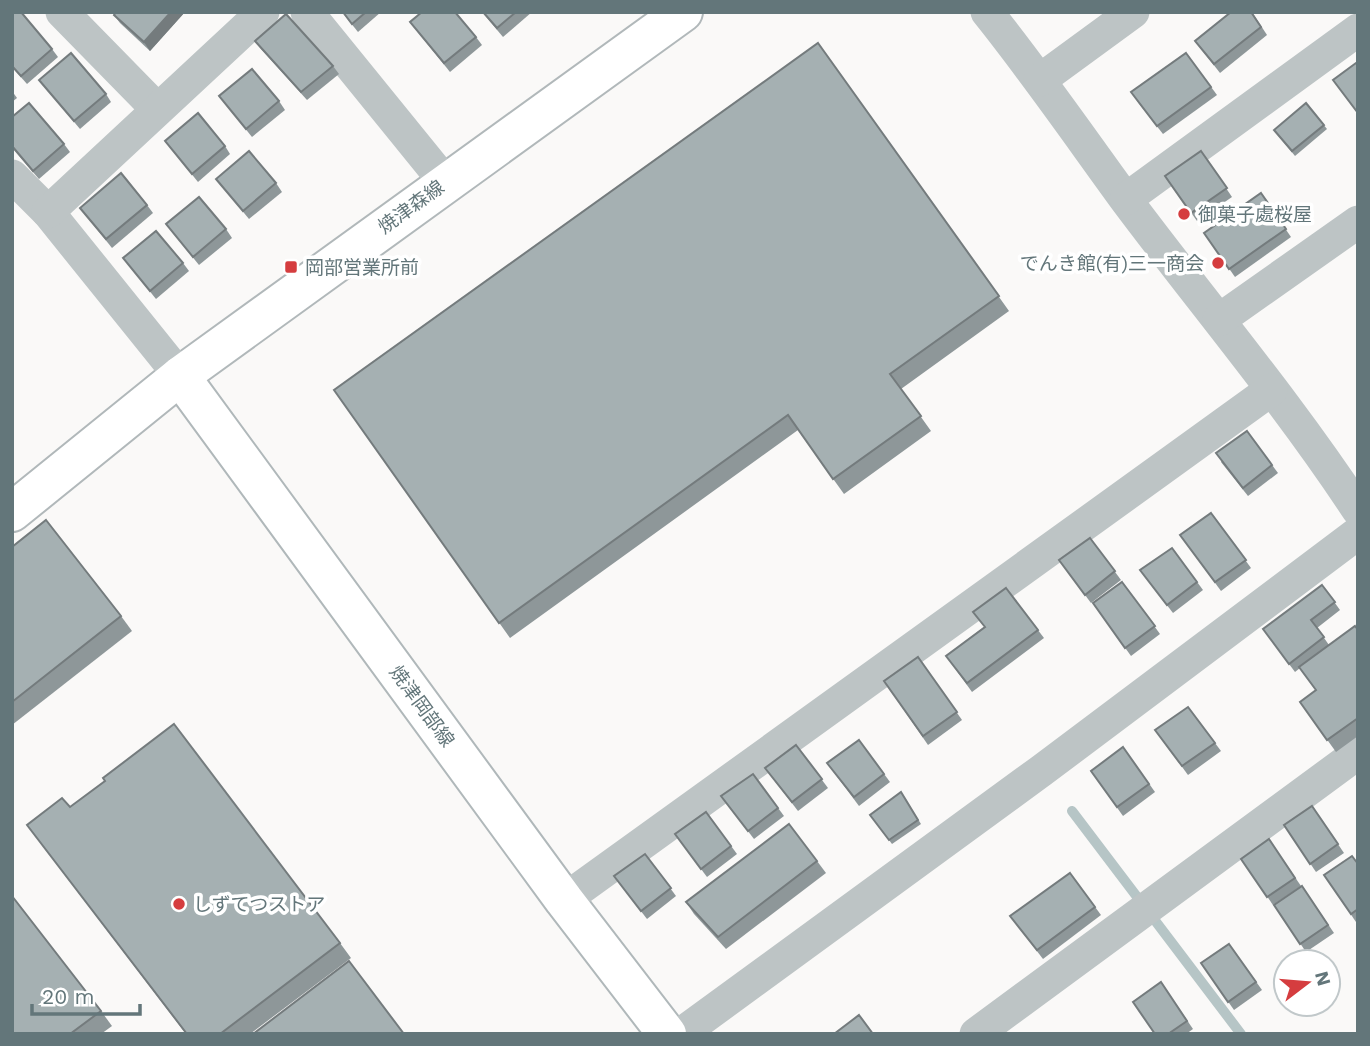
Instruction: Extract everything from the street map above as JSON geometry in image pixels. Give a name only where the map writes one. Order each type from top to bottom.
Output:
[{"type":"main road","name":"焼津森線","points":[[12,512],[180,376],[683,12]]},
{"type":"main road","name":"焼津岡部線","points":[[180,376],[564,900],[667,1034]]},
{"type":"street","points":[[62,12],[158,109]]},
{"type":"street","points":[[48,212],[263,12]]},
{"type":"street","points":[[307,12],[445,182]]},
{"type":"street","points":[[987,12],[1041,79],[1126,199],[1219,320],[1358,510]]},
{"type":"street","points":[[1041,79],[1133,12]]},
{"type":"street","points":[[1126,199],[1358,30]]},
{"type":"street","points":[[12,176],[48,212],[180,376]]},
{"type":"street","points":[[1219,320],[1358,222]]},
{"type":"street","points":[[564,900],[1271,390]]},
{"type":"street","points":[[681,1034],[1041,771],[1358,533]]},
{"type":"street","points":[[976,1034],[1358,753]]},
{"type":"building","points":[[12,12],[21,12],[52,49],[21,76],[12,66]]},
{"type":"building","points":[[116,12],[171,12],[144,42],[114,15]]},
{"type":"building","points":[[343,12],[366,12],[352,24]]},
{"type":"building","points":[[422,12],[455,12],[476,37],[444,63],[410,22]]},
{"type":"building","points":[[483,12],[516,12],[497,28]]},
{"type":"building","points":[[1231,12],[1251,12],[1261,27],[1214,64],[1195,41]]},
{"type":"building","points":[[286,14],[333,66],[301,92],[255,41]]},
{"type":"building","points":[[818,43],[999,296],[890,374],[921,416],[833,479],[788,415],[499,623],[334,390]]},
{"type":"building","points":[[71,53],[106,94],[74,121],[39,80]]},
{"type":"building","points":[[1186,53],[1211,87],[1157,126],[1131,92]]},
{"type":"building","points":[[1356,63],[1358,65],[1358,113],[1333,80]]},
{"type":"building","points":[[252,69],[279,101],[246,129],[219,96]]},
{"type":"building","points":[[29,103],[64,144],[33,171],[12,146],[12,117]]},
{"type":"building","points":[[1306,103],[1324,125],[1292,151],[1274,130]]},
{"type":"building","points":[[198,113],[225,146],[192,174],[165,141]]},
{"type":"building","points":[[249,151],[276,183],[243,211],[216,179]]},
{"type":"building","points":[[1201,151],[1227,188],[1191,213],[1165,176]]},
{"type":"building","points":[[121,173],[147,205],[106,239],[80,208]]},
{"type":"building","points":[[1261,193],[1286,229],[1229,269],[1204,233]]},
{"type":"building","points":[[199,197],[226,229],[193,257],[166,224]]},
{"type":"building","points":[[156,231],[183,263],[150,291],[123,258]]},
{"type":"building","points":[[1247,431],[1272,465],[1243,488],[1216,453]]},
{"type":"building","points":[[1211,513],[1246,560],[1215,582],[1180,535]]},
{"type":"building","points":[[46,520],[121,616],[12,702],[12,547]]},
{"type":"building","points":[[1090,538],[1115,571],[1085,595],[1059,560]]},
{"type":"building","points":[[1172,548],[1197,582],[1167,605],[1140,570]]},
{"type":"building","points":[[1122,582],[1155,626],[1125,648],[1093,603]]},
{"type":"building","points":[[1322,585],[1335,602],[1311,620],[1324,637],[1289,664],[1263,629]]},
{"type":"building","points":[[1006,588],[1038,630],[967,683],[946,656],[985,627],[973,612]]},
{"type":"building","points":[[1355,626],[1358,630],[1358,718],[1327,740],[1300,702],[1316,690],[1299,667]]},
{"type":"building","points":[[918,657],[957,712],[923,736],[884,681]]},
{"type":"building","points":[[1188,707],[1215,743],[1182,766],[1155,730]]},
{"type":"building","points":[[174,724],[340,943],[220,1034],[187,1034],[27,825],[62,798],[70,807]]},
{"type":"building","points":[[859,740],[884,774],[854,797],[827,763]]},
{"type":"building","points":[[796,745],[822,779],[792,802],[765,768]]},
{"type":"building","points":[[1123,747],[1149,784],[1117,807],[1091,771]]},
{"type":"building","points":[[753,774],[778,808],[748,831],[721,796]]},
{"type":"building","points":[[901,792],[918,820],[889,840],[870,815]]},
{"type":"building","points":[[1312,806],[1338,844],[1310,864],[1284,825]]},
{"type":"building","points":[[706,812],[731,846],[701,869],[675,834]]},
{"type":"building","points":[[789,824],[817,861],[718,937],[686,902]]},
{"type":"building","points":[[1269,839],[1295,878],[1267,897],[1241,859]]},
{"type":"building","points":[[645,854],[671,888],[641,911],[614,876]]},
{"type":"building","points":[[1352,856],[1358,864],[1358,909],[1351,914],[1324,875]]},
{"type":"building","points":[[1070,873],[1095,907],[1037,950],[1010,916]]},
{"type":"building","points":[[1302,886],[1328,925],[1300,944],[1274,905]]},
{"type":"building","points":[[12,896],[101,1011],[70,1034],[12,1034]]},
{"type":"building","points":[[1229,944],[1256,982],[1228,1002],[1201,963]]},
{"type":"building","points":[[349,961],[404,1034],[253,1034]]},
{"type":"building","points":[[1161,982],[1187,1021],[1168,1034],[1155,1034],[1133,1002]]},
{"type":"building","points":[[859,1015],[873,1034],[834,1034]]},
{"type":"waterway","points":[[1072,811],[1241,1034]]},
{"type":"place","name":"御菓子處桜屋","points":[[1184,214]]},
{"type":"place","name":"でんき館(有)三一商会","points":[[1218,263]]},
{"type":"place","name":"岡部営業所前","points":[[291,267]]},
{"type":"place","name":"しずてつストア","points":[[179,904]]}]
